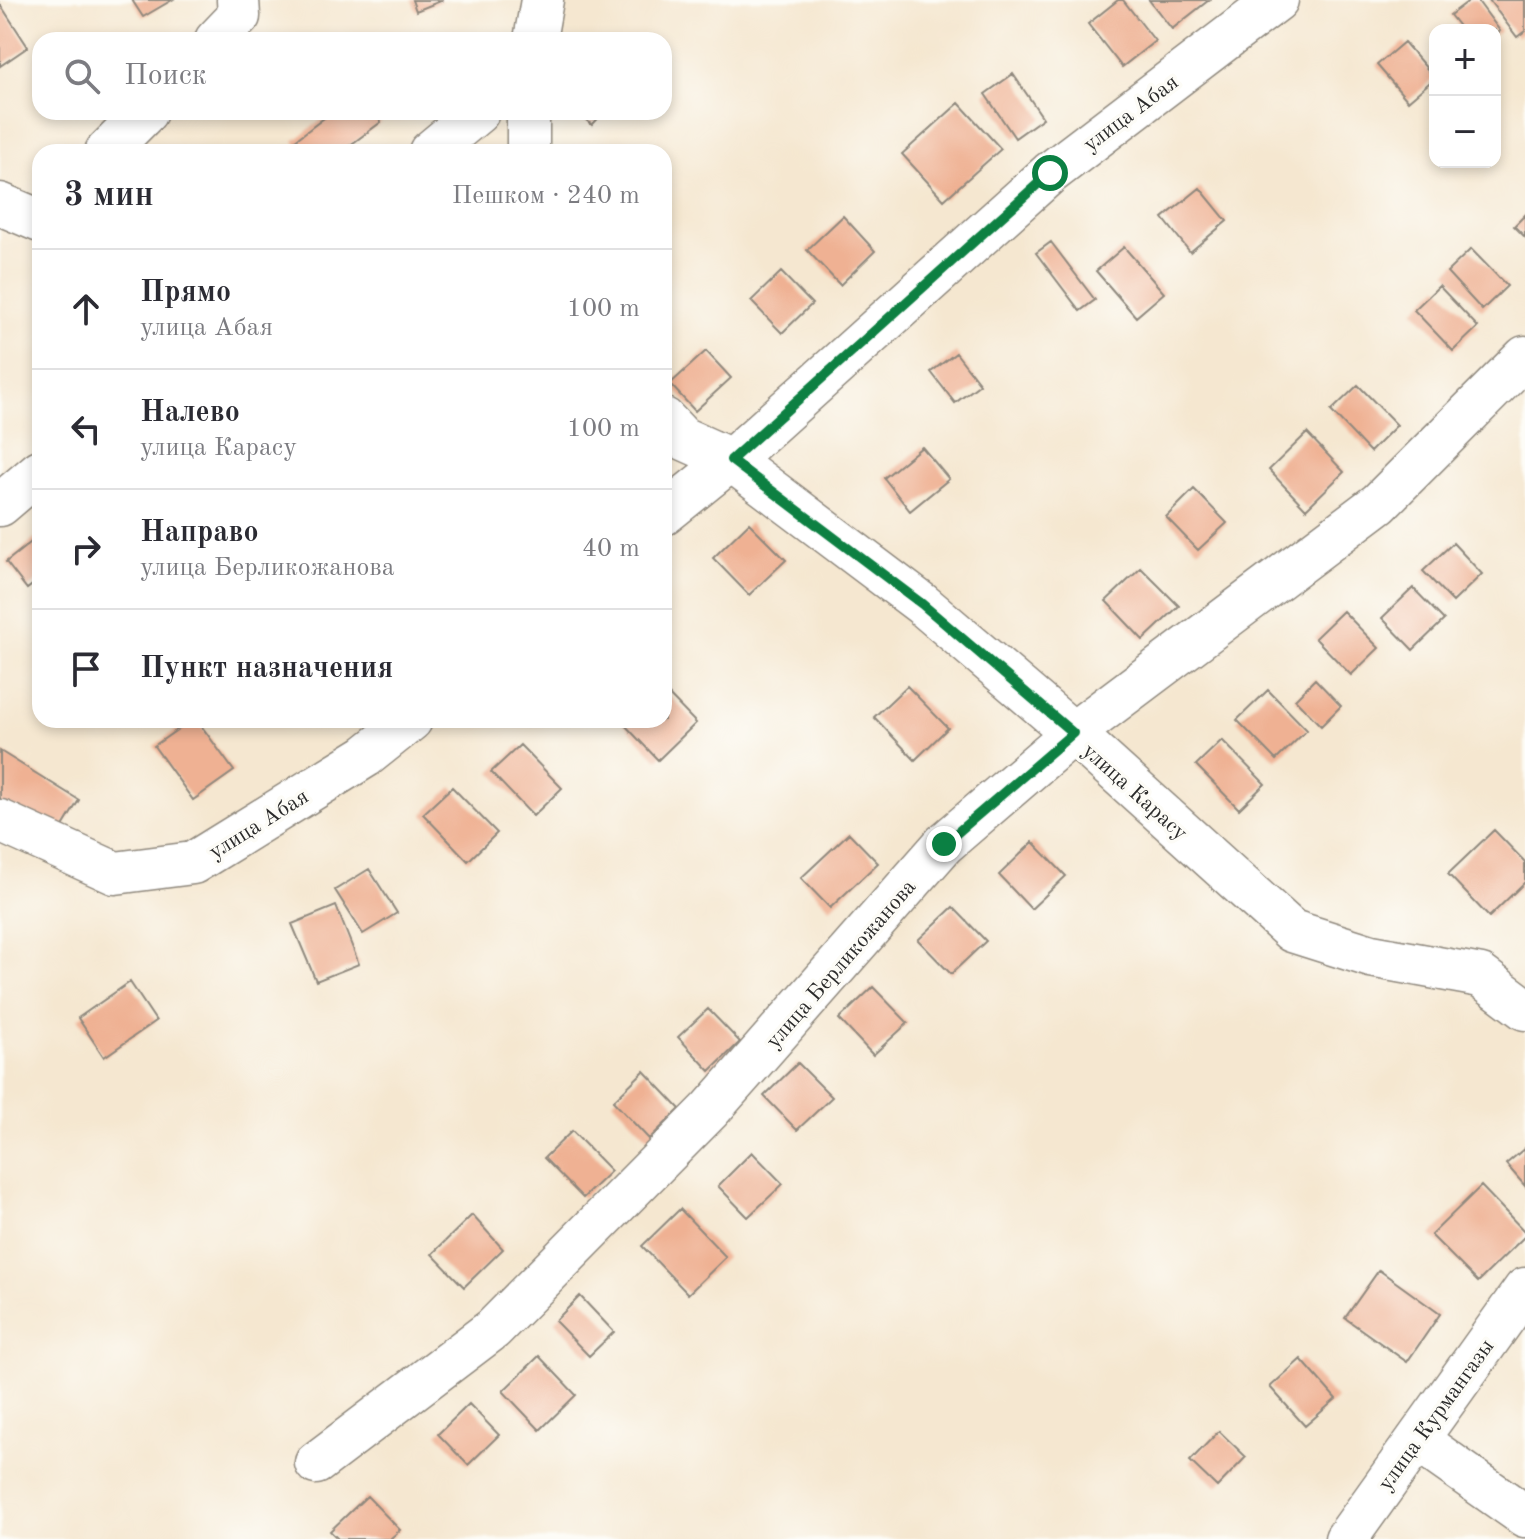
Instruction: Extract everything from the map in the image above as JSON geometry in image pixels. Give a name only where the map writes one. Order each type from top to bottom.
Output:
[{"type":"street","points":[[224,32],[239,16],[238,0]]},
{"type":"street","points":[[536,32],[542,0]]},
{"type":"street","name":"улица Абая","points":[[672,508],[731,460],[1050,173],[1277,0]]},
{"type":"street","points":[[114,144],[138,120]]},
{"type":"street","points":[[440,144],[468,120]]},
{"type":"street","points":[[528,120],[528,144]]},
{"type":"street","points":[[0,204],[32,217]]},
{"type":"street","name":"улица Берликожанова","points":[[316,1463],[493,1329],[710,1110],[944,844],[1073,733],[1379,503],[1525,357]]},
{"type":"street","name":"улица Карасу","points":[[672,427],[682,438],[731,460],[922,604],[1073,733],[1292,931],[1371,956],[1481,976],[1525,1009]]},
{"type":"street","points":[[0,505],[32,478]]},
{"type":"street","name":"улица Абая","points":[[0,821],[115,873],[193,863],[366,756],[401,728]]},
{"type":"street","name":"улица Курмангазы","points":[[1346,1539],[1525,1289]]},
{"type":"street","points":[[1417,1440],[1525,1516]]},
{"type":"building","points":[[132,0],[172,0],[143,17]]},
{"type":"building","points":[[412,0],[443,0],[416,11]]},
{"type":"building","points":[[1118,0],[1123,0],[1155,41],[1122,67],[1088,24]]},
{"type":"building","points":[[1149,0],[1209,0],[1172,29]]},
{"type":"building","points":[[1470,0],[1477,0],[1495,24],[1457,24],[1450,15]]},
{"type":"building","points":[[1489,0],[1525,0],[1525,31],[1517,37]]},
{"type":"building","points":[[0,4],[28,47],[0,66]]},
{"type":"building","points":[[1404,42],[1429,71],[1429,83],[1408,101],[1377,65]]},
{"type":"building","points":[[1013,74],[1043,118],[1015,138],[985,94]]},
{"type":"building","points":[[959,103],[1001,149],[944,200],[902,154]]},
{"type":"building","points":[[322,120],[381,122],[352,144],[296,144],[294,141]]},
{"type":"building","points":[[1200,188],[1227,221],[1190,252],[1163,218]]},
{"type":"building","points":[[1525,215],[1525,237],[1514,226]]},
{"type":"building","points":[[843,216],[875,251],[840,285],[807,250]]},
{"type":"building","points":[[1051,242],[1095,300],[1080,311],[1036,253]]},
{"type":"building","points":[[1124,247],[1164,293],[1136,317],[1096,271]]},
{"type":"building","points":[[1471,249],[1507,286],[1482,310],[1447,272]]},
{"type":"building","points":[[781,272],[812,304],[782,333],[751,301]]},
{"type":"building","points":[[1439,286],[1478,327],[1453,351],[1414,310]]},
{"type":"building","points":[[706,351],[731,378],[695,411],[672,386],[672,382]]},
{"type":"building","points":[[956,353],[980,384],[955,403],[931,372]]},
{"type":"building","points":[[1358,385],[1397,425],[1370,452],[1331,411]]},
{"type":"building","points":[[1307,433],[1344,472],[1306,509],[1269,470]]},
{"type":"building","points":[[922,447],[949,479],[910,511],[884,478]]},
{"type":"building","points":[[1194,489],[1227,523],[1198,550],[1166,517]]},
{"type":"building","points":[[749,523],[786,560],[749,595],[713,558]]},
{"type":"building","points":[[32,541],[32,585],[27,589],[6,562]]},
{"type":"building","points":[[1453,543],[1482,574],[1453,602],[1423,571]]},
{"type":"building","points":[[1141,568],[1179,606],[1143,640],[1106,601]]},
{"type":"building","points":[[1413,588],[1444,620],[1413,650],[1382,618]]},
{"type":"building","points":[[1343,611],[1379,648],[1351,675],[1315,638]]},
{"type":"building","points":[[1315,679],[1341,706],[1321,726],[1295,699]]},
{"type":"building","points":[[907,686],[948,728],[915,760],[874,717]]},
{"type":"building","points":[[1268,690],[1307,730],[1276,760],[1237,720]]},
{"type":"building","points":[[672,698],[696,723],[658,760],[628,728],[672,728]]},
{"type":"building","points":[[180,728],[203,728],[234,771],[193,800],[154,746]]},
{"type":"building","points":[[1222,740],[1265,784],[1239,809],[1196,765]]},
{"type":"building","points":[[520,745],[562,788],[533,816],[491,772]]},
{"type":"building","points":[[0,751],[79,800],[56,838],[0,803]]},
{"type":"building","points":[[452,787],[497,833],[468,861],[423,814]]},
{"type":"building","points":[[1494,830],[1525,862],[1525,882],[1489,917],[1448,874]]},
{"type":"building","points":[[849,833],[878,863],[830,908],[801,878]]},
{"type":"building","points":[[1033,842],[1066,876],[1031,909],[999,875]]},
{"type":"building","points":[[369,869],[397,913],[363,934],[335,890]]},
{"type":"building","points":[[336,906],[359,964],[316,981],[292,924]]},
{"type":"building","points":[[953,907],[986,941],[951,974],[918,940]]},
{"type":"building","points":[[130,982],[156,1021],[104,1057],[78,1018]]},
{"type":"building","points":[[873,987],[908,1023],[873,1055],[839,1019]]},
{"type":"building","points":[[708,1009],[740,1042],[710,1071],[678,1037]]},
{"type":"building","points":[[798,1063],[832,1097],[797,1130],[764,1096]]},
{"type":"building","points":[[644,1071],[680,1109],[649,1139],[613,1101]]},
{"type":"building","points":[[572,1131],[611,1171],[583,1198],[544,1158]]},
{"type":"building","points":[[1525,1148],[1525,1186],[1506,1164]]},
{"type":"building","points":[[752,1152],[783,1184],[748,1217],[718,1186]]},
{"type":"building","points":[[1481,1186],[1525,1232],[1525,1236],[1478,1282],[1431,1235]]},
{"type":"building","points":[[680,1209],[726,1257],[688,1294],[642,1246]]},
{"type":"building","points":[[472,1215],[503,1249],[464,1287],[432,1254]]},
{"type":"building","points":[[1379,1270],[1440,1314],[1407,1362],[1345,1318]]},
{"type":"building","points":[[580,1296],[614,1332],[589,1356],[555,1321]]},
{"type":"building","points":[[539,1356],[576,1395],[540,1430],[503,1391]]},
{"type":"building","points":[[1301,1359],[1336,1399],[1305,1426],[1270,1387]]},
{"type":"building","points":[[469,1404],[499,1435],[468,1465],[438,1434]]},
{"type":"building","points":[[1219,1431],[1246,1457],[1217,1487],[1190,1461]]},
{"type":"building","points":[[367,1496],[400,1530],[390,1539],[338,1539],[330,1531]]},
{"type":"route","points":[[944,844],[1073,733],[922,604],[731,460],[1050,173]]}]
